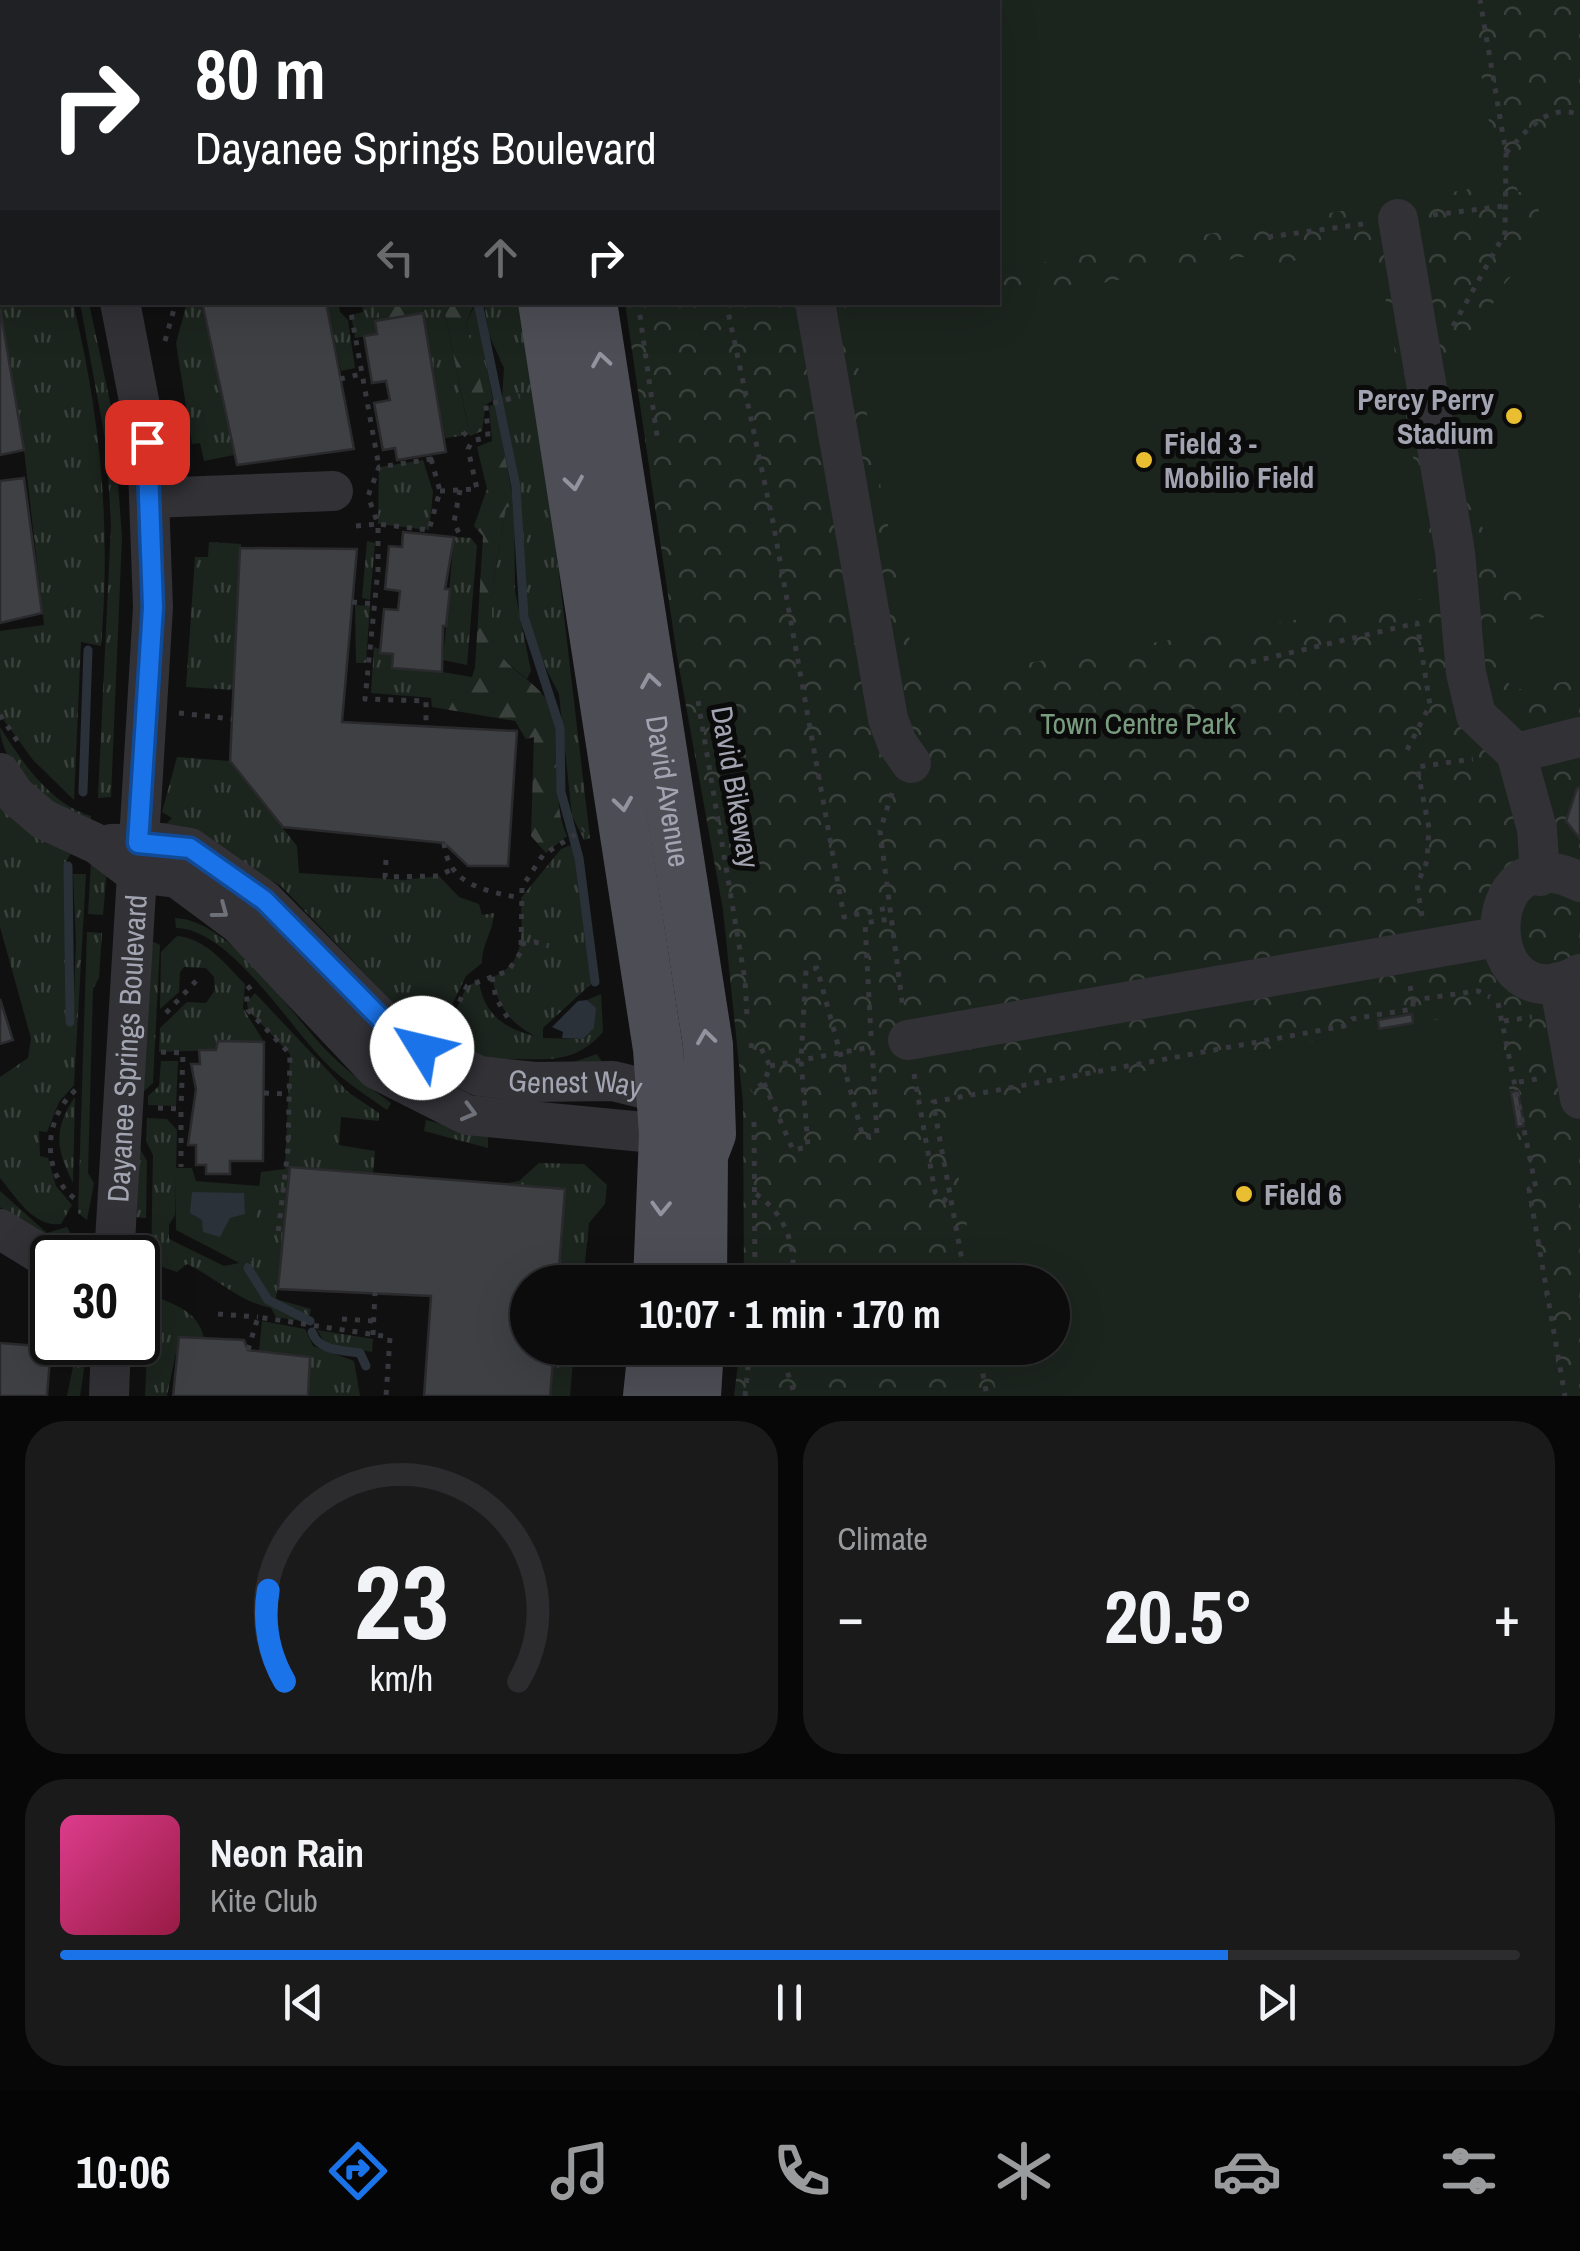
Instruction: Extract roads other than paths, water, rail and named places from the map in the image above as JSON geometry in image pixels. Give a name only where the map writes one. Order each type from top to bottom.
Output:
[{"type":"main road","name":"David Avenue","points":[[543,305],[699,1265]]},
{"type":"main road","name":"David Avenue","points":[[592,305],[708,1045],[710,1134],[676,1127]]},
{"type":"main road","name":"David Avenue","points":[[660,1265],[676,1127]]},
{"type":"main road","points":[[648,1396],[651,1365]]},
{"type":"main road","points":[[696,1396],[698,1365]]},
{"type":"street","points":[[1398,219],[1455,552],[1466,673],[1476,715],[1516,752],[1536,829],[1540,876]]},
{"type":"street","name":"Dayanee Springs Boulevard","points":[[115,1235],[136,858],[170,711],[153,607],[147,442],[121,305]]},
{"type":"street","points":[[816,305],[888,719],[909,760]]},
{"type":"street","points":[[151,498],[333,491]]},
{"type":"street","points":[[1516,752],[1580,737]]},
{"type":"street","name":"Genest Way","points":[[12,761],[15,796],[43,820],[177,878],[239,924],[376,1069],[467,1115],[676,1127]]},
{"type":"street","points":[[1580,882],[1568,876],[1540,876],[1514,888],[1503,903],[1497,937],[1504,955],[1520,972],[1543,982],[1570,978],[1580,1099]]},
{"type":"street","points":[[890,1043],[1497,937]]},
{"type":"street","points":[[0,1229],[30,1247]]},
{"type":"street","points":[[109,1396],[110,1365]]},
{"type":"waterway","points":[[479,305],[516,487],[524,617],[560,728],[561,792],[579,858],[595,982]]},
{"type":"waterway","points":[[83,792],[88,650]]},
{"type":"waterway","points":[[68,866],[70,1022]]},
{"type":"waterway","points":[[248,1268],[268,1300],[310,1321]]},
{"type":"waterway","points":[[312,1332],[325,1346],[360,1353],[366,1366]]},
{"type":"place","name":"Percy Perry Stadium","points":[[1514,416]]},
{"type":"place","name":"Field 3 - Mobilio Field","points":[[1144,460]]},
{"type":"place","name":"Field 6","points":[[1244,1194]]},
{"type":"park label","name":"Town Centre Park","points":[[1138,723]]}]
